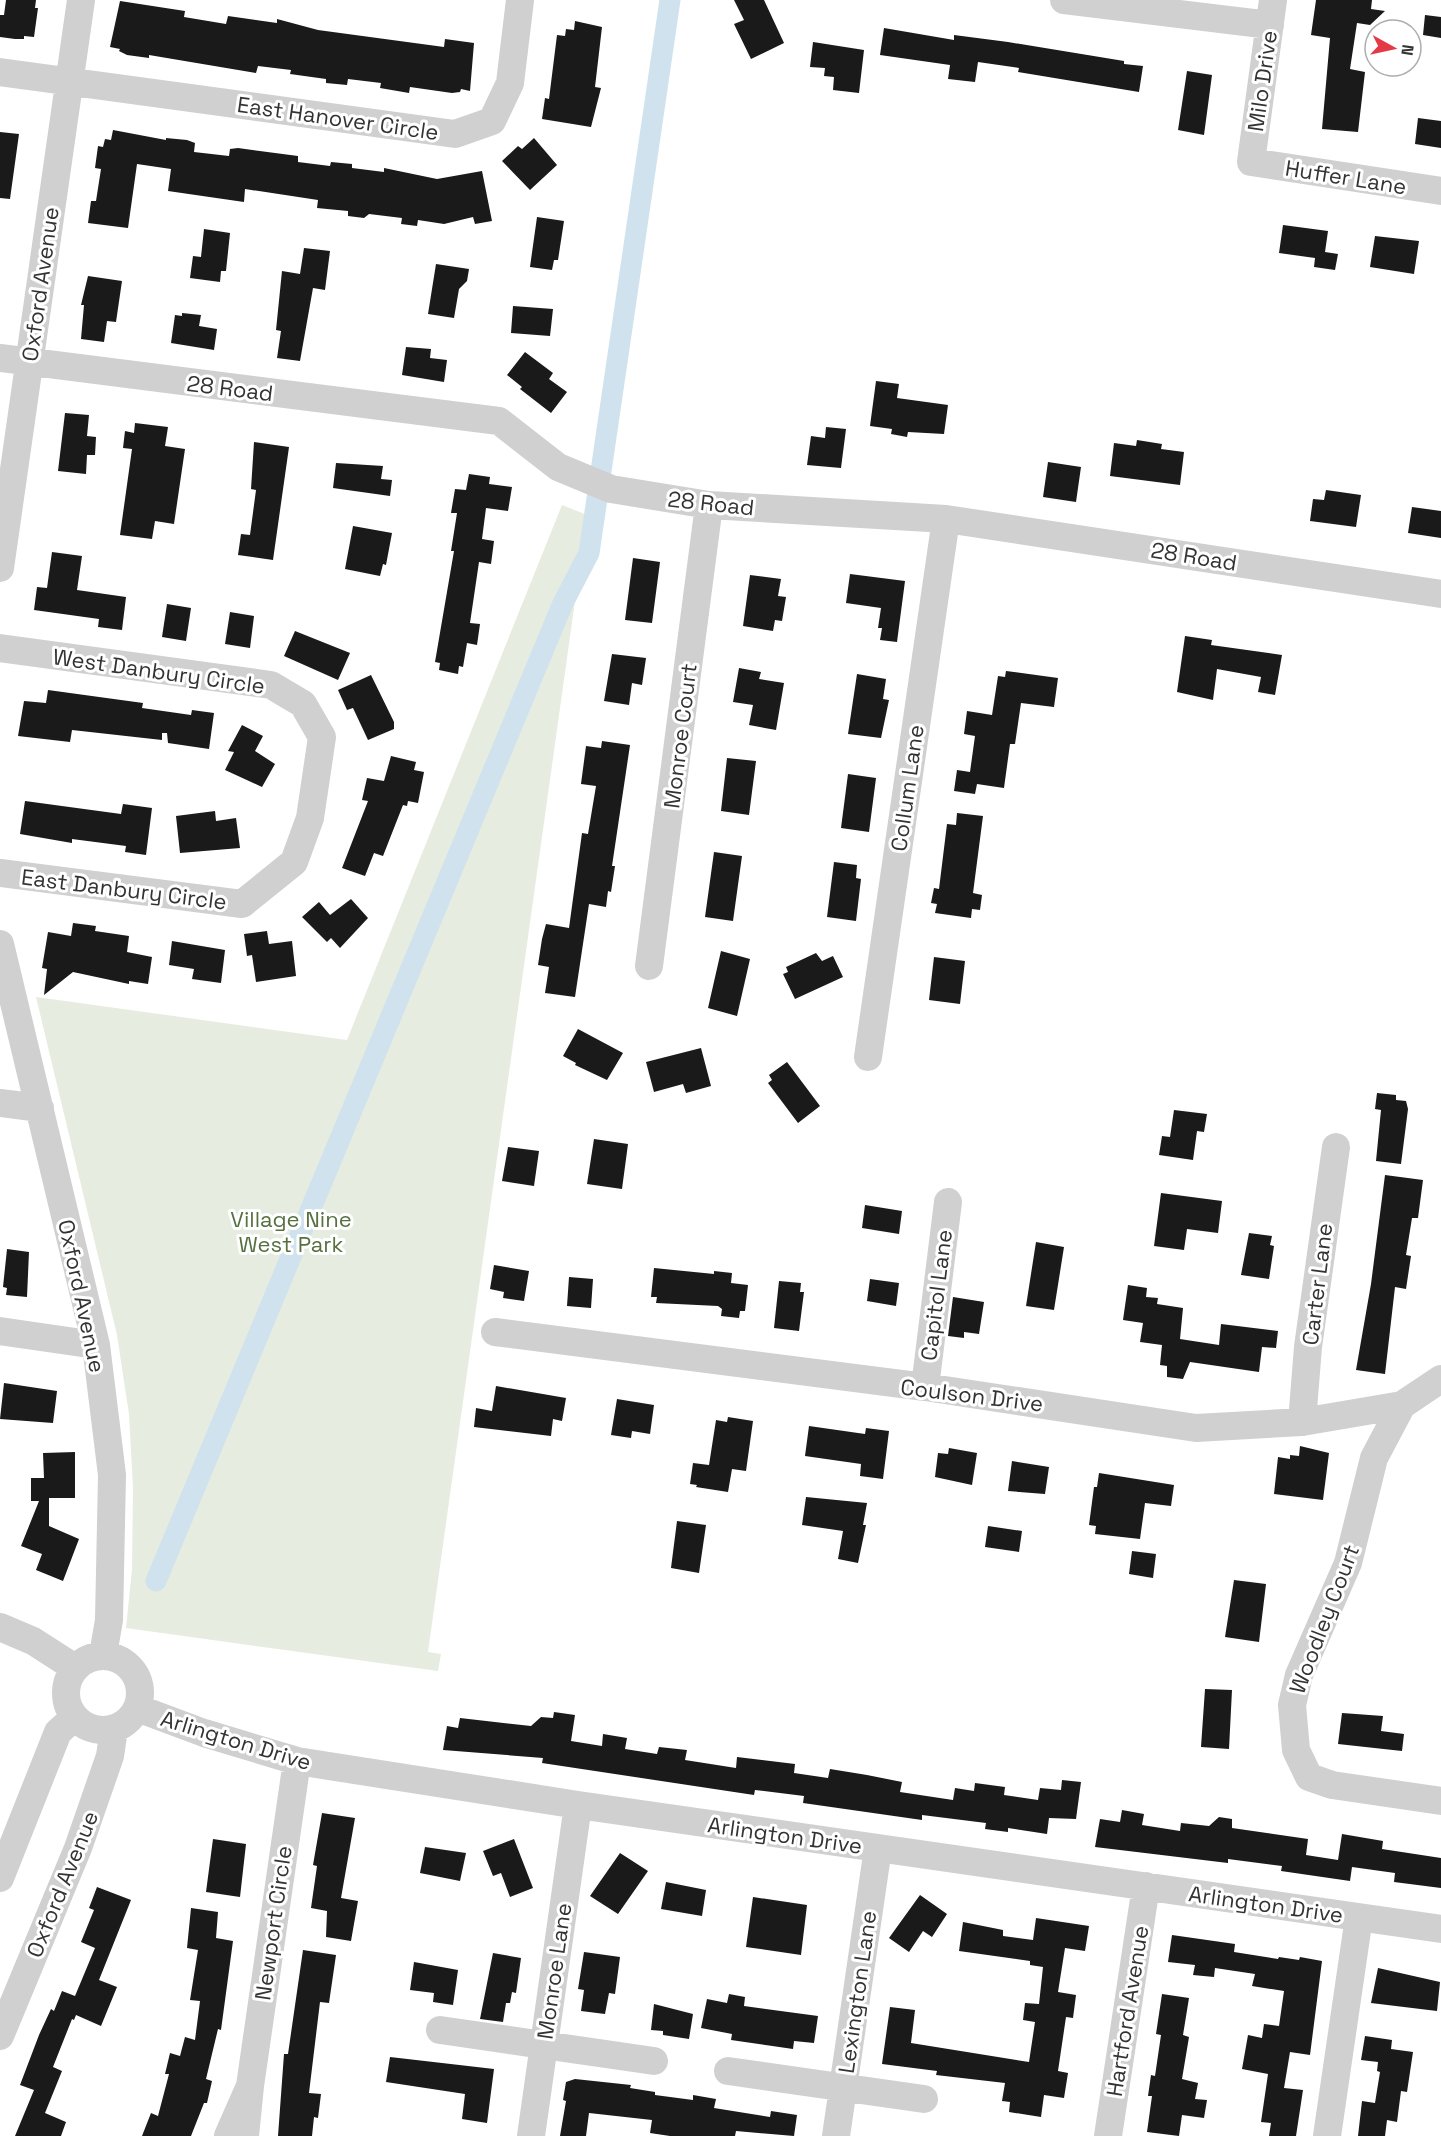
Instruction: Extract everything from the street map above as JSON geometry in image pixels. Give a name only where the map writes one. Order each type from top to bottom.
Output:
[{"type":"street","name":"Oxford Avenue","points":[[0,568],[81,0]]},
{"type":"street","points":[[1064,0],[1272,13]]},
{"type":"street","name":"East Hanover Circle","points":[[0,72],[455,134],[492,121],[510,83],[520,6]]},
{"type":"street","name":"Milo Drive","points":[[1251,162],[1272,13]]},
{"type":"street","name":"Huffer Lane","points":[[1251,162],[1441,191]]},
{"type":"street","name":"28 Road","points":[[0,358],[499,421],[558,467],[610,489],[709,505],[946,519],[1441,594]]},
{"type":"street","name":"Monroe Court","points":[[649,966],[709,505]]},
{"type":"street","name":"Collum Lane","points":[[868,1057],[946,519]]},
{"type":"street","name":"West Danbury Circle","points":[[0,648],[271,685],[303,704],[322,737],[310,818]]},
{"type":"street","name":"East Danbury Circle","points":[[0,873],[242,904],[294,862],[310,818]]},
{"type":"street","name":"Oxford Avenue","points":[[0,944],[96,1345],[112,1475],[108,1620],[103,1655]]},
{"type":"street","points":[[0,1103],[40,1108]]},
{"type":"street","name":"Carter Lane","points":[[1302,1422],[1308,1347],[1336,1147]]},
{"type":"street","name":"Capitol Lane","points":[[925,1387],[948,1202]]},
{"type":"street","points":[[0,1331],[96,1345]]},
{"type":"street","name":"Coulson Drive","points":[[495,1332],[925,1387],[1196,1428],[1302,1422],[1402,1405],[1441,1379]]},
{"type":"street","name":"Woodley Court","points":[[1402,1405],[1374,1458],[1348,1563],[1299,1676],[1292,1705],[1296,1750],[1309,1777],[1332,1785],[1441,1801]]},
{"type":"street","points":[[0,1627],[33,1641],[75,1668]]},
{"type":"street","points":[[103,1655],[123,1661],[137,1677],[140,1698],[137,1708],[123,1724],[114,1729],[93,1729],[75,1717],[66,1698],[69,1677],[75,1668],[92,1657],[103,1655]]},
{"type":"street","name":"Arlington Drive","points":[[137,1708],[204,1733],[297,1761],[578,1805],[1441,1929]]},
{"type":"street","points":[[3,1862],[58,1732],[75,1717]]},
{"type":"street","name":"Oxford Avenue","points":[[0,2036],[78,1848],[110,1756],[114,1729]]},
{"type":"street","name":"Newport Circle","points":[[245,2136],[250,2085],[297,1761]]},
{"type":"street","name":"Monroe Lane","points":[[531,2136],[578,1805]]},
{"type":"street","name":"Lexington Lane","points":[[836,2136],[878,1848]]},
{"type":"street","name":"Hartford Avenue","points":[[1108,2136],[1146,1886]]},
{"type":"street","points":[[1327,2136],[1359,1917]]},
{"type":"street","points":[[440,2030],[654,2061]]},
{"type":"street","points":[[728,2071],[924,2099]]},
{"type":"street","name":"Newport Circle","points":[[228,2136],[250,2085]]},
{"type":"green space","name":"Village Nine West Park","points":[[562,505],[587,515],[428,1652],[441,1654],[438,1671],[126,1628],[132,1570],[133,1488],[129,1414],[117,1335],[36,997],[347,1040]]},
{"type":"building","points":[[6,0],[36,0],[35,8],[38,8],[34,37],[24,36],[24,39],[15,39],[0,37],[0,15],[4,15]]},
{"type":"building","points":[[734,0],[764,0],[784,43],[751,59],[734,24],[744,20]]},
{"type":"building","points":[[1316,0],[1372,0],[1371,9],[1385,11],[1378,18],[1363,18],[1363,24],[1357,23],[1350,69],[1363,72],[1364,78],[1358,132],[1322,129],[1330,38],[1311,35]]},
{"type":"building","points":[[120,1],[185,11],[184,17],[226,24],[228,16],[277,23],[277,19],[318,30],[444,47],[445,39],[474,43],[470,91],[461,89],[460,92],[452,93],[410,87],[409,93],[380,88],[381,83],[348,79],[347,85],[326,83],[326,79],[290,74],[291,70],[258,66],[256,73],[149,55],[149,58],[127,55],[119,51],[120,49],[110,47]]},
{"type":"building","points":[[1425,15],[1441,17],[1441,38],[1423,35]]},
{"type":"building","points":[[575,21],[602,27],[595,87],[601,88],[591,127],[542,119],[545,98],[549,99],[557,35],[565,36],[566,29],[574,30]]},
{"type":"building","points":[[884,28],[954,40],[954,35],[1008,42],[1124,61],[1124,64],[1143,66],[1139,92],[1018,72],[1019,68],[978,62],[975,82],[948,79],[950,65],[880,55]]},
{"type":"building","points":[[813,42],[864,50],[859,93],[833,90],[834,77],[824,76],[825,68],[810,67]]},
{"type":"building","points":[[1187,71],[1212,75],[1204,135],[1178,130]]},
{"type":"building","points":[[1418,118],[1441,121],[1441,148],[1415,144]]},
{"type":"building","points":[[113,130],[166,140],[166,138],[187,140],[195,143],[194,152],[229,156],[230,149],[238,148],[298,156],[298,162],[330,166],[331,162],[352,164],[352,168],[384,172],[384,168],[437,179],[482,171],[492,221],[475,224],[473,217],[444,224],[418,220],[417,226],[401,224],[402,218],[369,214],[364,218],[348,216],[348,211],[317,208],[318,200],[245,189],[244,202],[168,191],[171,169],[137,164],[128,228],[88,223],[91,201],[96,201],[101,169],[95,168],[98,146],[103,147],[105,139],[111,140]]},
{"type":"building","points":[[0,132],[19,134],[10,199],[0,198]]},
{"type":"building","points":[[534,138],[557,165],[530,190],[502,161],[518,146],[522,149]]},
{"type":"building","points":[[537,217],[564,221],[558,260],[554,260],[552,270],[530,267]]},
{"type":"building","points":[[1283,225],[1328,231],[1325,252],[1338,254],[1335,270],[1314,267],[1315,258],[1279,253]]},
{"type":"building","points":[[204,229],[230,233],[226,271],[221,271],[220,282],[190,278],[193,256],[201,257]]},
{"type":"building","points":[[1375,236],[1419,241],[1414,274],[1370,267]]},
{"type":"building","points":[[304,248],[330,251],[325,290],[313,288],[300,361],[277,358],[281,331],[276,330],[282,271],[300,274]]},
{"type":"building","points":[[436,264],[469,269],[467,281],[459,289],[454,318],[428,314]]},
{"type":"building","points":[[88,276],[122,281],[116,322],[107,321],[104,342],[81,339],[84,305],[81,305]]},
{"type":"building","points":[[513,306],[553,309],[550,336],[511,333]]},
{"type":"building","points":[[182,313],[201,315],[199,326],[217,329],[214,350],[171,343],[175,315],[182,316]]},
{"type":"building","points":[[406,347],[431,349],[430,358],[447,360],[444,382],[402,375]]},
{"type":"building","points":[[525,352],[553,373],[549,379],[567,392],[551,413],[520,389],[522,387],[507,375]]},
{"type":"building","points":[[876,381],[899,384],[897,398],[948,405],[944,434],[908,432],[907,437],[891,434],[892,429],[870,426]]},
{"type":"building","points":[[65,413],[89,415],[87,436],[96,437],[95,455],[87,455],[86,474],[58,471]]},
{"type":"building","points":[[135,423],[168,427],[165,446],[185,449],[174,524],[155,521],[152,539],[120,535],[132,449],[123,448],[125,431],[134,433]]},
{"type":"building","points":[[826,427],[846,429],[841,468],[807,465],[811,436],[825,438]]},
{"type":"building","points":[[1137,440],[1162,444],[1161,449],[1184,452],[1180,485],[1110,476],[1114,443],[1136,446]]},
{"type":"building","points":[[254,442],[289,447],[273,560],[238,555],[241,534],[250,535],[256,490],[251,489]]},
{"type":"building","points":[[1048,462],[1081,467],[1076,502],[1043,497]]},
{"type":"building","points":[[336,463],[383,466],[381,479],[392,480],[390,496],[333,488]]},
{"type":"building","points":[[469,474],[490,477],[489,484],[512,487],[508,511],[486,508],[482,539],[494,541],[491,564],[479,562],[470,623],[480,624],[477,645],[467,643],[463,667],[459,666],[458,674],[439,670],[440,663],[435,662],[454,551],[451,551],[457,513],[451,513],[455,489],[466,490]]},
{"type":"building","points":[[1326,490],[1361,495],[1356,527],[1310,521],[1313,499],[1324,500]]},
{"type":"building","points":[[1412,507],[1441,511],[1441,538],[1408,533]]},
{"type":"building","points":[[353,526],[392,533],[386,565],[383,564],[380,576],[345,569]]},
{"type":"building","points":[[52,552],[82,556],[77,590],[126,597],[122,630],[98,627],[99,619],[34,610],[37,587],[47,588]]},
{"type":"building","points":[[633,558],[660,562],[652,623],[625,620]]},
{"type":"building","points":[[850,574],[905,581],[897,642],[880,640],[882,628],[878,628],[881,608],[846,603]]},
{"type":"building","points":[[750,575],[781,579],[778,596],[786,597],[782,621],[775,620],[773,631],[743,626]]},
{"type":"building","points":[[167,604],[191,608],[186,641],[162,637]]},
{"type":"building","points":[[230,612],[254,616],[250,648],[225,644]]},
{"type":"building","points":[[295,631],[350,653],[338,680],[284,656]]},
{"type":"building","points":[[1185,636],[1212,640],[1211,645],[1282,655],[1275,695],[1258,692],[1261,677],[1217,669],[1213,700],[1177,692]]},
{"type":"building","points":[[612,654],[646,658],[642,685],[632,683],[629,705],[604,701]]},
{"type":"building","points":[[739,668],[761,672],[759,679],[784,683],[776,730],[749,725],[753,705],[733,702]]},
{"type":"building","points":[[1006,671],[1058,678],[1054,707],[1021,703],[1015,744],[1010,744],[1004,788],[977,784],[975,794],[954,791],[957,770],[970,772],[975,736],[964,734],[967,711],[992,715],[998,676],[1005,677]]},
{"type":"building","points":[[857,674],[886,679],[883,699],[889,700],[881,738],[848,734]]},
{"type":"building","points":[[371,675],[394,722],[394,729],[368,740],[353,708],[347,710],[338,690]]},
{"type":"building","points":[[48,690],[143,703],[142,708],[191,715],[192,710],[214,713],[209,749],[168,743],[167,733],[162,733],[162,740],[72,730],[70,742],[18,736],[24,701],[46,703]]},
{"type":"building","points":[[242,725],[263,736],[255,751],[275,764],[262,787],[225,770],[234,752],[228,751]]},
{"type":"building","points":[[602,741],[630,745],[612,866],[615,866],[611,892],[608,891],[606,907],[589,904],[575,997],[545,993],[549,967],[538,965],[542,939],[546,924],[569,928],[582,833],[588,834],[596,786],[581,784],[586,746],[601,748]]},
{"type":"building","points":[[391,756],[416,762],[414,770],[424,772],[418,803],[408,801],[407,806],[403,805],[383,856],[374,853],[365,876],[342,868],[368,801],[362,800],[367,778],[384,781]]},
{"type":"building","points":[[727,758],[756,761],[749,815],[721,811]]},
{"type":"building","points":[[848,774],[876,778],[869,832],[841,828]]},
{"type":"building","points":[[25,801],[121,814],[123,804],[152,808],[146,855],[125,852],[126,846],[72,839],[72,843],[20,834]]},
{"type":"building","points":[[215,811],[216,821],[236,818],[240,848],[180,853],[176,816]]},
{"type":"building","points":[[957,813],[983,816],[973,893],[982,895],[980,910],[972,909],[971,918],[935,913],[937,904],[931,903],[934,888],[939,889],[947,824],[956,825]]},
{"type":"building","points":[[714,852],[742,856],[733,921],[705,917]]},
{"type":"building","points":[[834,862],[857,865],[856,878],[861,879],[856,921],[827,917]]},
{"type":"building","points":[[351,899],[368,918],[340,948],[331,938],[327,942],[302,917],[319,902],[330,915]]},
{"type":"building","points":[[73,923],[96,926],[95,931],[129,936],[127,952],[152,957],[148,984],[129,981],[129,984],[73,972],[44,995],[47,969],[42,968],[48,932],[71,936]]},
{"type":"building","points":[[267,931],[269,944],[292,941],[296,976],[256,982],[252,955],[247,956],[244,934]]},
{"type":"building","points":[[172,941],[225,950],[221,983],[192,979],[194,969],[169,965]]},
{"type":"building","points":[[721,951],[750,959],[737,1016],[708,1008]]},
{"type":"building","points":[[816,953],[822,961],[833,956],[843,977],[795,999],[783,974],[788,972],[786,967]]},
{"type":"building","points":[[934,957],[965,961],[960,1004],[929,1000]]},
{"type":"building","points":[[578,1029],[623,1053],[607,1080],[575,1065],[576,1063],[563,1056]]},
{"type":"building","points":[[701,1048],[711,1086],[686,1093],[683,1084],[654,1092],[646,1062]]},
{"type":"building","points":[[787,1062],[820,1106],[798,1123],[768,1083],[772,1080],[769,1075]]},
{"type":"building","points":[[1377,1093],[1396,1095],[1396,1100],[1406,1101],[1408,1109],[1401,1164],[1376,1161],[1381,1110],[1375,1109]]},
{"type":"building","points":[[1174,1110],[1207,1114],[1204,1132],[1197,1131],[1193,1160],[1159,1155],[1162,1136],[1170,1137]]},
{"type":"building","points":[[594,1139],[628,1144],[622,1189],[587,1184]]},
{"type":"building","points":[[508,1147],[539,1151],[534,1186],[502,1181]]},
{"type":"building","points":[[1385,1175],[1423,1180],[1418,1218],[1412,1218],[1406,1255],[1411,1256],[1406,1289],[1395,1287],[1385,1374],[1356,1370],[1371,1284]]},
{"type":"building","points":[[1161,1193],[1222,1201],[1218,1233],[1187,1229],[1184,1250],[1154,1246]]},
{"type":"building","points":[[865,1205],[902,1211],[899,1234],[862,1228]]},
{"type":"building","points":[[1249,1233],[1272,1236],[1270,1245],[1274,1246],[1269,1279],[1241,1275]]},
{"type":"building","points":[[1036,1242],[1064,1247],[1054,1310],[1026,1306]]},
{"type":"building","points":[[7,1249],[29,1252],[27,1297],[6,1295],[7,1288],[3,1287]]},
{"type":"building","points":[[494,1265],[529,1271],[524,1301],[503,1298],[504,1292],[490,1289]]},
{"type":"building","points":[[654,1268],[714,1274],[714,1271],[732,1273],[731,1283],[748,1285],[745,1311],[740,1311],[739,1318],[721,1316],[722,1309],[718,1306],[656,1303],[657,1297],[651,1297]]},
{"type":"building","points":[[569,1277],[593,1279],[591,1308],[567,1306]]},
{"type":"building","points":[[870,1279],[899,1283],[896,1306],[867,1301]]},
{"type":"building","points":[[779,1281],[801,1283],[800,1292],[804,1292],[799,1331],[774,1328]]},
{"type":"building","points":[[1128,1285],[1147,1288],[1146,1297],[1158,1298],[1157,1304],[1183,1308],[1180,1339],[1219,1345],[1221,1324],[1278,1331],[1276,1348],[1262,1347],[1259,1372],[1190,1362],[1183,1379],[1167,1377],[1167,1366],[1160,1365],[1162,1345],[1140,1342],[1143,1323],[1123,1320]]},
{"type":"building","points":[[953,1297],[984,1302],[979,1334],[964,1332],[964,1338],[948,1336]]},
{"type":"building","points":[[4,1383],[57,1391],[53,1423],[0,1419]]},
{"type":"building","points":[[496,1386],[566,1398],[562,1421],[553,1419],[551,1436],[474,1427],[476,1408],[492,1411]]},
{"type":"building","points":[[617,1399],[654,1405],[650,1434],[632,1431],[631,1438],[611,1435]]},
{"type":"building","points":[[728,1417],[753,1421],[746,1471],[732,1469],[728,1492],[690,1484],[693,1463],[709,1465],[716,1420],[727,1422]]},
{"type":"building","points":[[809,1426],[865,1434],[866,1428],[889,1431],[883,1479],[860,1476],[861,1464],[805,1456]]},
{"type":"building","points":[[1300,1446],[1329,1453],[1323,1500],[1274,1494],[1278,1457],[1290,1459],[1290,1455],[1299,1456]]},
{"type":"building","points":[[949,1448],[977,1453],[972,1485],[935,1477],[938,1453],[948,1454]]},
{"type":"building","points":[[75,1452],[75,1498],[49,1498],[49,1526],[79,1539],[63,1581],[36,1570],[42,1554],[21,1546],[39,1501],[31,1501],[31,1478],[44,1478],[43,1453]]},
{"type":"building","points":[[1012,1461],[1049,1467],[1045,1494],[1008,1491]]},
{"type":"building","points":[[1099,1473],[1174,1485],[1171,1506],[1145,1503],[1140,1539],[1095,1534],[1096,1526],[1089,1525],[1094,1487],[1097,1487]]},
{"type":"building","points":[[806,1497],[867,1503],[863,1525],[866,1525],[858,1563],[838,1559],[843,1531],[802,1525]]},
{"type":"building","points":[[677,1521],[706,1525],[699,1573],[671,1568]]},
{"type":"building","points":[[988,1526],[1022,1531],[1019,1552],[985,1547]]},
{"type":"building","points":[[1132,1551],[1156,1554],[1153,1578],[1129,1574]]},
{"type":"building","points":[[1234,1580],[1266,1584],[1259,1642],[1225,1637]]},
{"type":"building","points":[[1205,1689],[1232,1690],[1229,1749],[1201,1747]]},
{"type":"building","points":[[554,1712],[575,1715],[571,1741],[602,1746],[603,1734],[627,1738],[625,1749],[657,1754],[659,1747],[687,1750],[685,1760],[736,1768],[737,1757],[795,1764],[794,1773],[828,1778],[830,1769],[902,1782],[900,1792],[953,1800],[955,1788],[974,1791],[975,1783],[1005,1787],[1004,1795],[1038,1800],[1040,1788],[1061,1790],[1062,1780],[1081,1782],[1076,1819],[1049,1818],[1047,1834],[1008,1828],[1008,1832],[985,1829],[986,1823],[922,1815],[922,1820],[803,1803],[804,1796],[755,1790],[754,1795],[542,1763],[543,1758],[443,1750],[447,1726],[458,1728],[460,1718],[531,1726],[541,1717],[553,1718]]},
{"type":"building","points":[[1342,1713],[1383,1716],[1381,1731],[1404,1734],[1402,1751],[1338,1744]]},
{"type":"building","points":[[1122,1810],[1144,1814],[1142,1825],[1180,1831],[1181,1823],[1209,1826],[1219,1817],[1232,1819],[1232,1828],[1308,1839],[1306,1855],[1338,1860],[1342,1834],[1383,1841],[1382,1849],[1441,1858],[1441,1888],[1394,1882],[1395,1873],[1352,1867],[1350,1881],[1281,1871],[1282,1866],[1228,1859],[1228,1863],[1095,1847],[1100,1819],[1120,1822]]},
{"type":"building","points":[[322,1813],[355,1818],[341,1898],[358,1901],[351,1941],[326,1937],[327,1911],[311,1908],[317,1866],[313,1865]]},
{"type":"building","points":[[213,1839],[246,1844],[240,1897],[206,1892]]},
{"type":"building","points":[[514,1839],[533,1888],[510,1897],[501,1873],[493,1876],[483,1851]]},
{"type":"building","points":[[425,1847],[466,1853],[460,1881],[420,1873]]},
{"type":"building","points":[[620,1853],[648,1871],[618,1914],[590,1896]]},
{"type":"building","points":[[666,1882],[706,1890],[702,1916],[661,1909]]},
{"type":"building","points":[[97,1887],[131,1900],[99,1980],[117,1987],[101,2026],[76,2015],[74,2020],[72,2019],[53,2067],[62,2071],[45,2113],[66,2122],[61,2136],[15,2136],[34,2090],[20,2085],[39,2035],[51,2009],[54,2011],[62,1991],[75,1996],[95,1948],[81,1942],[94,1910],[89,1908]]},
{"type":"building","points":[[920,1895],[947,1914],[932,1937],[923,1931],[909,1952],[889,1938]]},
{"type":"building","points":[[753,1897],[807,1905],[801,1955],[746,1947]]},
{"type":"building","points":[[191,1908],[218,1912],[216,1938],[233,1941],[221,2030],[218,2029],[206,2079],[212,2081],[207,2103],[204,2103],[191,2136],[142,2136],[151,2113],[158,2116],[169,2074],[165,2074],[170,2053],[180,2056],[185,2037],[195,2040],[200,2001],[190,2000],[198,1950],[187,1948]]},
{"type":"building","points":[[1036,1918],[1089,1926],[1085,1951],[1065,1948],[1058,1992],[1076,1995],[1073,2018],[1066,2017],[1058,2071],[1068,2073],[1064,2098],[1044,2095],[1041,2117],[1009,2112],[1010,2102],[1002,2101],[1005,2083],[936,2075],[937,2071],[882,2064],[890,2007],[915,2010],[911,2043],[1029,2062],[1035,2022],[1023,2020],[1025,2003],[1039,2004],[1043,1967],[1030,1965],[1030,1961],[959,1951],[963,1922],[1003,1930],[1003,1936],[1033,1940]]},
{"type":"building","points":[[1172,1935],[1235,1944],[1234,1952],[1278,1959],[1279,1957],[1299,1960],[1300,1957],[1322,1961],[1310,2055],[1290,2052],[1284,2088],[1303,2090],[1296,2136],[1269,2136],[1271,2123],[1261,2122],[1268,2074],[1242,2069],[1248,2035],[1262,2038],[1264,2024],[1279,2026],[1284,1991],[1252,1986],[1255,1974],[1215,1968],[1214,1977],[1193,1975],[1195,1965],[1168,1962]]},
{"type":"building","points":[[303,1950],[336,1955],[329,2003],[320,2002],[309,2093],[321,2094],[318,2118],[314,2117],[312,2136],[278,2136],[284,2054],[288,2054]]},
{"type":"building","points":[[584,1952],[620,1957],[615,1994],[609,1993],[605,2014],[581,2011],[584,1990],[578,1989]]},
{"type":"building","points":[[493,1953],[521,1958],[516,1993],[512,1992],[510,2003],[506,2003],[503,2022],[480,2019]]},
{"type":"building","points":[[414,1962],[458,1970],[453,2005],[433,2002],[434,1993],[410,1990]]},
{"type":"building","points":[[1378,1968],[1440,1982],[1437,2011],[1371,2003]]},
{"type":"building","points":[[729,1994],[745,1997],[744,2006],[818,2016],[814,2043],[794,2041],[793,2049],[731,2040],[732,2034],[701,2028],[707,1999],[727,2003]]},
{"type":"building","points":[[1162,1994],[1189,1998],[1183,2035],[1189,2037],[1182,2079],[1198,2083],[1195,2099],[1207,2100],[1204,2118],[1182,2115],[1179,2136],[1147,2132],[1152,2096],[1148,2096],[1151,2075],[1155,2076],[1161,2035],[1156,2034]]},
{"type":"building","points":[[654,2004],[693,2014],[689,2039],[663,2035],[663,2031],[651,2030]]},
{"type":"building","points":[[1365,2036],[1392,2040],[1391,2049],[1413,2052],[1407,2092],[1401,2091],[1397,2122],[1387,2120],[1385,2136],[1358,2136],[1362,2101],[1375,2103],[1380,2072],[1377,2071],[1378,2062],[1361,2060]]},
{"type":"building","points":[[390,2057],[494,2069],[487,2123],[462,2119],[465,2094],[386,2082]]},
{"type":"building","points":[[575,2079],[631,2085],[630,2088],[655,2092],[655,2095],[693,2100],[693,2095],[716,2099],[714,2108],[770,2117],[771,2111],[797,2115],[794,2136],[736,2131],[735,2136],[670,2136],[650,2133],[652,2120],[589,2113],[586,2136],[560,2136],[566,2101],[563,2100],[566,2082]]},
{"type":"waterway","points":[[156,1581],[563,603],[589,553],[670,0]]}]
